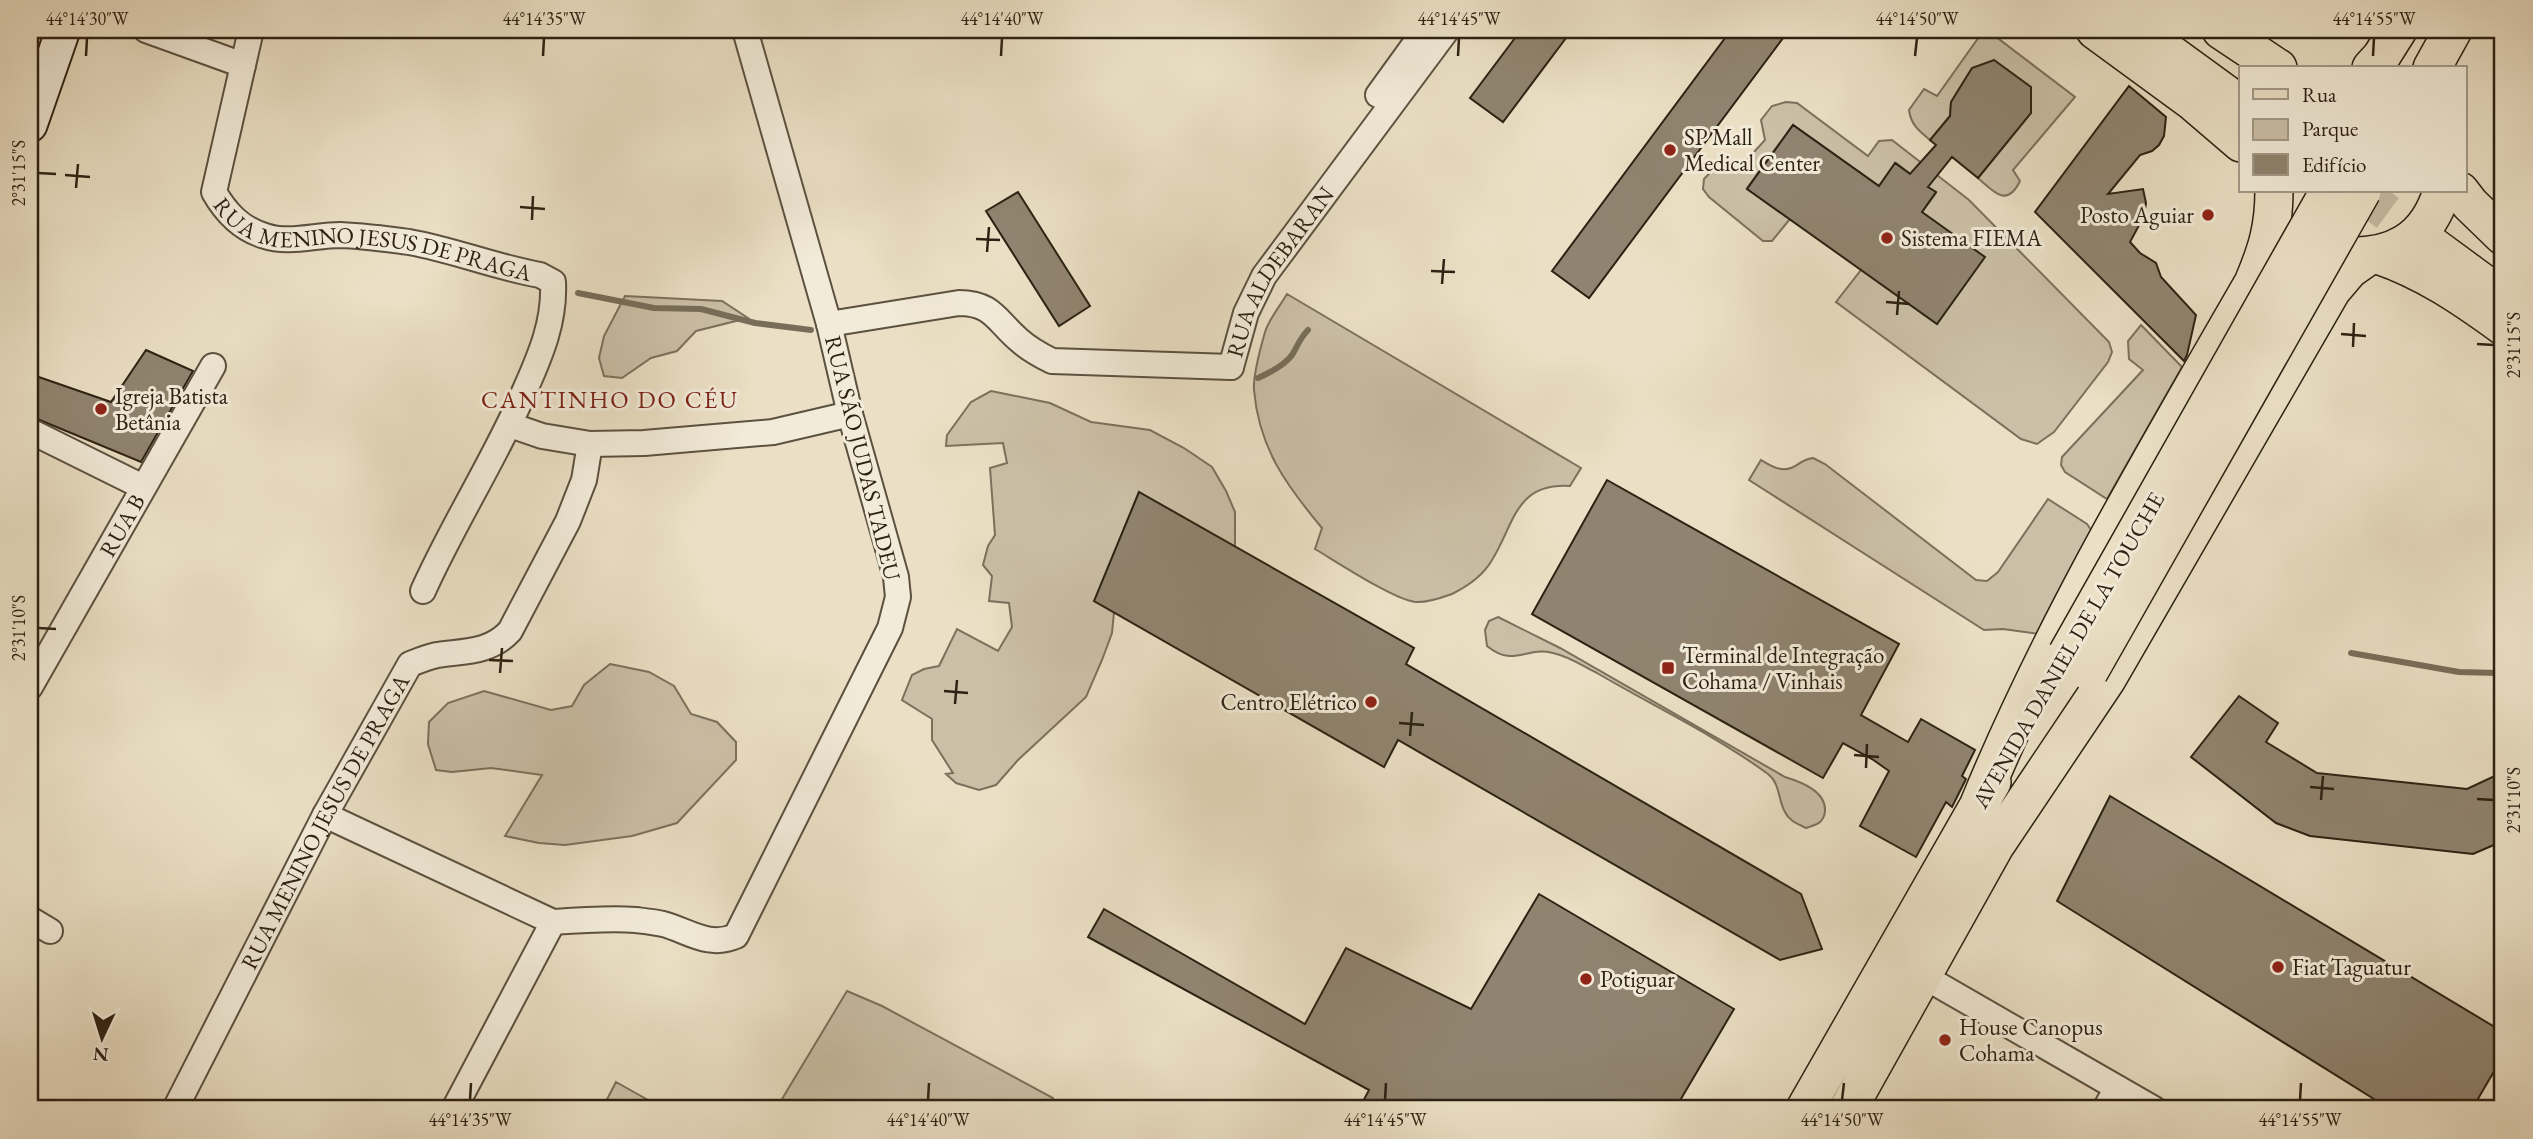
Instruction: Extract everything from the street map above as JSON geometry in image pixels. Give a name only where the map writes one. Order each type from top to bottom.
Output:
[{"type":"main road","points":[[2095,30],[2192,101],[2239,141]]},
{"type":"main road","points":[[2138,30],[2239,104]]},
{"type":"main road","points":[[2180,30],[2239,73]]},
{"type":"main road","points":[[2221,30],[2275,66]]},
{"type":"main road","points":[[2373,66],[2398,30]]},
{"type":"main road","points":[[2400,66],[2420,30]]},
{"type":"main road","points":[[2433,66],[2454,30]]},
{"type":"main road","points":[[2456,66],[2475,30]]},
{"type":"main road","points":[[2274,192],[2283,214],[2298,234],[2318,248],[2342,256],[2372,256],[2428,276],[2459,293],[2503,326]]},
{"type":"main road","points":[[1979,804],[2007,737],[2057,632],[2253,283],[2268,247],[2274,219],[2274,192]]},
{"type":"main road","name":"AVENIDA DANIEL DE LA TOUCHE","points":[[1848,1109],[1997,843],[2078,663],[2328,192]]},
{"type":"main road","name":"AVENIDA DANIEL DE LA TOUCHE","points":[[1805,1109],[1979,804],[2078,663],[2361,192]]},
{"type":"main road","points":[[1997,843],[2107,679],[2332,290],[2349,270],[2372,256],[2397,248],[2414,237],[2428,223],[2442,192]]},
{"type":"main road","points":[[2461,192],[2503,236]]},
{"type":"main road","points":[[2503,267],[2440,236],[2503,297]]},
{"type":"street","points":[[30,125],[63,30]]},
{"type":"street","points":[[146,30],[243,65]]},
{"type":"street","name":"RUA MENINO JESUS DE PRAGA","points":[[251,30],[214,192],[225,211],[244,226],[268,237],[280,239],[341,235],[410,243],[540,275],[553,282],[552,310],[546,341],[510,425],[422,591]]},
{"type":"street","name":"RUA SÃO JUDAS TADEU","points":[[553,922],[638,920],[663,924],[714,942],[736,936],[890,628],[896,609],[896,577],[850,414],[829,324],[745,30]]},
{"type":"street","name":"RUA ALDEBARAN","points":[[1231,367],[1233,322],[1251,271],[1425,30]]},
{"type":"street","name":"RUA ALDEBARAN","points":[[1231,367],[1246,313],[1264,276],[1447,30]]},
{"type":"street","points":[[829,324],[959,303],[975,303],[988,309],[1035,352],[1052,361],[1231,367]]},
{"type":"street","name":"RUA B","points":[[30,687],[213,366]]},
{"type":"street","points":[[510,425],[542,436],[590,444],[716,439],[773,432],[850,414]]},
{"type":"street","points":[[30,431],[143,487]]},
{"type":"street","name":"RUA MENINO JESUS DE PRAGA","points":[[175,1109],[325,815],[410,664],[434,656],[489,648],[500,642],[510,631],[568,520],[584,480],[590,444]]},
{"type":"street","points":[[325,815],[553,922],[454,1109]]},
{"type":"street","points":[[1923,976],[2111,1099],[2154,1109]]},
{"type":"green space","points":[[1984,30],[2075,97],[2013,170],[2020,181],[2010,194],[2005,196],[1995,192],[1978,178],[2031,113],[2030,87],[1994,60],[1972,68],[1951,102],[1950,116],[1930,140],[1914,124],[1909,110],[1924,89],[1937,96]]},
{"type":"green space","points":[[1786,102],[1797,103],[1868,156],[1879,141],[1892,140],[1969,200],[2109,342],[2112,352],[2108,362],[2054,432],[2037,444],[2021,439],[1836,302],[1861,270],[1922,212],[1936,193],[1896,163],[1879,186],[1793,125],[1747,188],[1790,219],[1772,241],[1763,241],[1709,197],[1703,189],[1704,179],[1722,160],[1745,162],[1765,140],[1761,120],[1772,106]]},
{"type":"green space","points":[[1287,294],[1581,468],[1570,486],[1552,487],[1527,498],[1488,566],[1464,588],[1438,599],[1415,602],[1379,587],[1315,549],[1322,528],[1276,465],[1262,430],[1254,390],[1265,332]]},
{"type":"green space","points":[[625,296],[722,301],[748,318],[696,331],[677,351],[651,358],[622,378],[604,376],[599,358],[604,336]]},
{"type":"green space","points":[[2141,325],[2182,367],[2107,499],[2065,472],[2061,465],[2062,457],[2143,370],[2129,359],[2128,341]]},
{"type":"green space","points":[[991,391],[1050,403],[1091,422],[1150,430],[1184,448],[1212,467],[1226,491],[1235,512],[1235,547],[1139,492],[1095,601],[1114,612],[1112,633],[1086,697],[1018,760],[996,785],[979,790],[956,783],[946,774],[953,773],[932,740],[932,719],[902,700],[912,675],[939,666],[957,629],[998,651],[1012,627],[1009,603],[989,601],[992,576],[983,565],[988,546],[995,535],[990,468],[1007,463],[1003,443],[946,446],[947,435],[971,402]]},
{"type":"green space","points":[[1813,458],[1825,464],[1976,580],[1987,581],[1998,572],[2048,499],[2087,524],[2096,537],[2039,634],[2003,629],[1984,630],[1749,480],[1761,460],[1787,469]]},
{"type":"green space","points":[[1498,617],[1560,648],[1785,777],[1811,788],[1824,804],[1823,818],[1806,828],[1794,822],[1785,812],[1775,782],[1768,774],[1705,734],[1575,662],[1559,654],[1535,652],[1512,656],[1496,652],[1487,646],[1485,630],[1489,621]]},
{"type":"green space","points":[[610,664],[649,672],[674,686],[691,714],[717,722],[736,742],[736,760],[677,823],[632,836],[565,845],[505,836],[542,775],[491,768],[452,772],[436,770],[428,744],[429,722],[448,703],[484,691],[551,710],[572,706],[584,685]]},
{"type":"green space","points":[[847,991],[882,1006],[1053,1098],[1051,1109],[776,1109]]},
{"type":"green space","points":[[616,1082],[664,1109],[602,1109]]},
{"type":"building","points":[[1521,30],[1572,30],[1503,122],[1470,98]]},
{"type":"building","name":"SP Mall Medical Center","points":[[1731,30],[1789,30],[1589,298],[1552,271]]},
{"type":"building","name":"Sistema FIEMA","points":[[1994,60],[2031,87],[2031,113],[1978,178],[1952,157],[1928,187],[1936,192],[1922,212],[1985,257],[1937,324],[1747,189],[1793,125],[1879,186],[1895,163],[1910,174],[1936,145],[1930,140],[1950,116],[1951,102],[1972,68]]},
{"type":"building","points":[[2129,86],[2166,117],[2164,136],[2152,151],[2140,155],[2108,194],[2143,189],[2146,203],[2144,216],[2130,242],[2140,253],[2156,263],[2161,277],[2196,315],[2184,361],[2035,212]]},
{"type":"building","points":[[1018,192],[1090,306],[1059,326],[986,211]]},
{"type":"building","name":"Igreja Batista Betânia","points":[[146,350],[193,371],[141,462],[30,416],[30,374],[111,402]]},
{"type":"building","name":"Terminal de Integração Cohama / Vinhais","points":[[1607,480],[1899,644],[1861,715],[1908,742],[1921,719],[1975,750],[1962,776],[1966,779],[1952,807],[1946,802],[1916,857],[1860,826],[1889,771],[1872,759],[1843,743],[1823,778],[1532,614]]},
{"type":"building","name":"Centro Elétrico","points":[[1139,492],[1414,648],[1406,664],[1801,894],[1822,949],[1780,960],[1398,740],[1384,767],[1094,601]]},
{"type":"building","points":[[2239,696],[2278,723],[2266,742],[2317,773],[2467,789],[2503,772],[2503,841],[2473,854],[2310,836],[2276,823],[2191,757]]},
{"type":"building","name":"Fiat Taguatur","points":[[2110,796],[2503,1032],[2503,1056],[2472,1109],[2390,1109],[2057,901]]},
{"type":"building","name":"Potiguar","points":[[1539,894],[1734,1009],[1675,1109],[1359,1109],[1369,1090],[1088,937],[1104,909],[1305,1024],[1346,948],[1471,1009]]},
{"type":"waterway","points":[[578,293],[654,308],[701,309],[755,323],[811,330]]},
{"type":"waterway","points":[[1258,378],[1289,359],[1308,330]]},
{"type":"waterway","points":[[2351,653],[2459,672],[2503,671]]},
{"type":"tunnel","points":[[2359,192],[2430,244]]},
{"type":"place","name":"SP Mall Medical Center","points":[[1670,150]]},
{"type":"place","name":"Posto Aguiar","points":[[2208,215]]},
{"type":"place","name":"Sistema FIEMA","points":[[1887,238]]},
{"type":"place","name":"Igreja Batista Betânia","points":[[101,409]]},
{"type":"place","name":"Terminal de Integração Cohama / Vinhais","points":[[1668,668]]},
{"type":"place","name":"Centro Elétrico","points":[[1371,702]]},
{"type":"place","name":"Fiat Taguatur","points":[[2278,967]]},
{"type":"place","name":"Potiguar","points":[[1586,979]]},
{"type":"place","name":"House Canopus Cohama","points":[[1945,1040]]},
{"type":"district","name":"CANTINHO DO CÉU","points":[[610,399]]}]
